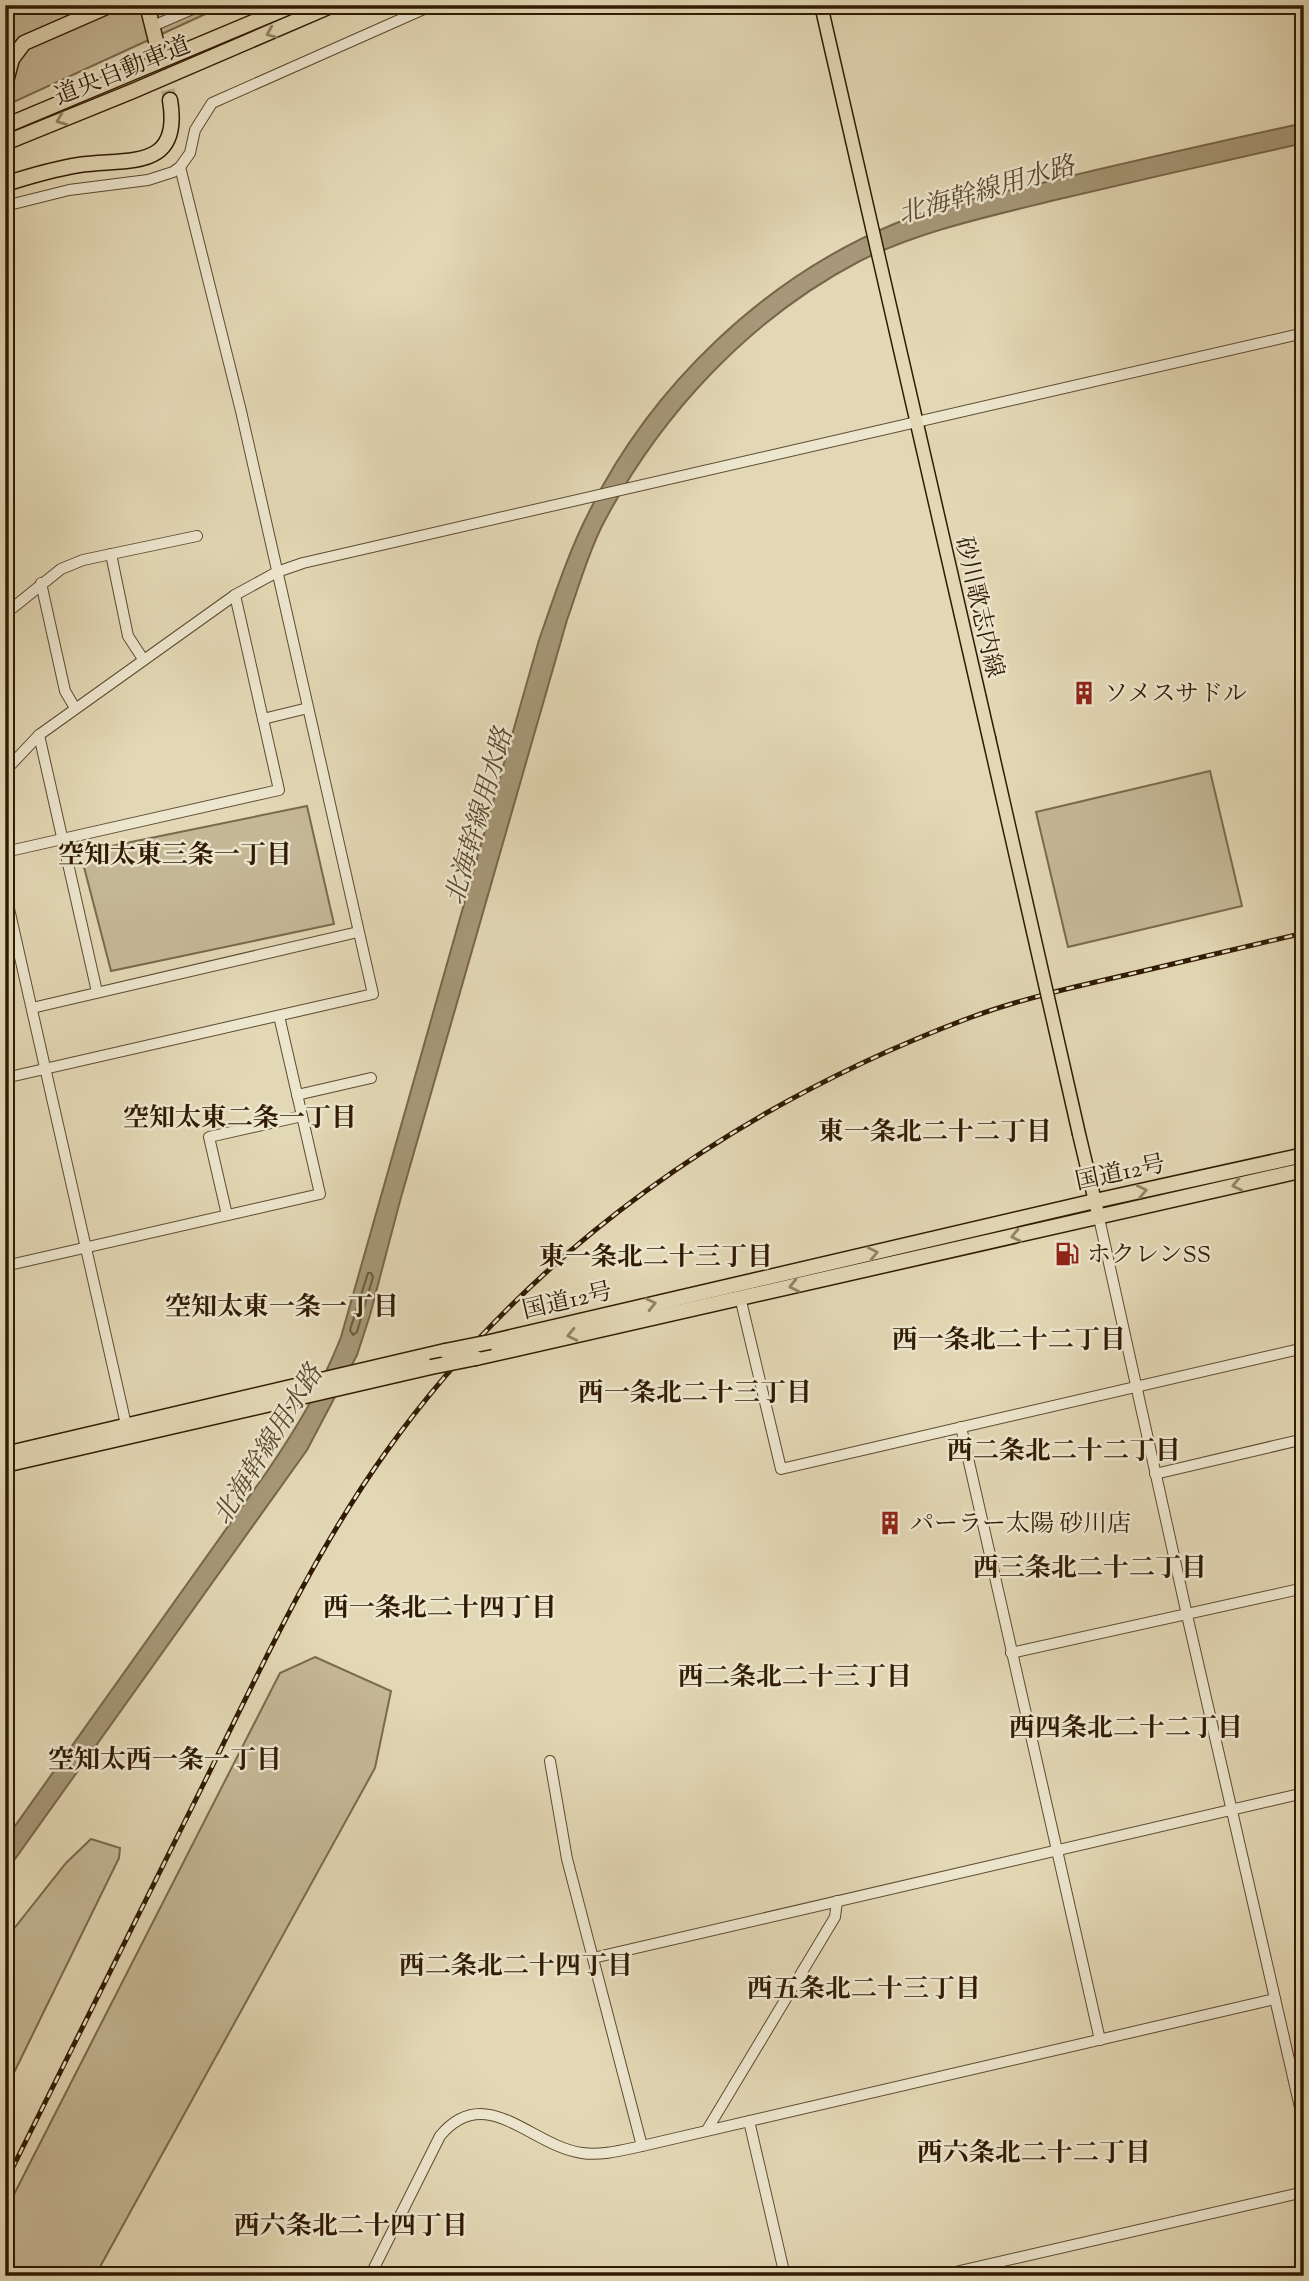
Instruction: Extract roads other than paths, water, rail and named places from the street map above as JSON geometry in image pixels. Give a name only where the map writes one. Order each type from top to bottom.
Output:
[{"type":"highway","points":[[5,85],[12,59],[24,43],[111,5]]},
{"type":"highway","points":[[147,5],[157,45]]},
{"type":"highway","name":"道央自動車道","points":[[5,126],[294,5]]},
{"type":"highway","name":"道央自動車道","points":[[5,143],[333,5]]},
{"type":"highway","points":[[5,184],[49,170],[83,164],[124,163],[149,157],[159,151],[170,134],[170,100]]},
{"type":"highway","name":"国道12号","points":[[5,1454],[127,1431],[292,1394],[359,1378],[444,1351],[1304,1155]]},
{"type":"highway","name":"国道12号","points":[[359,1378],[476,1358],[1304,1170]]},
{"type":"highway","name":"国道12号","points":[[5,1465],[127,1431]]},
{"type":"main road","name":"砂川歌志内線","points":[[821,5],[1099,1218]]},
{"type":"street","points":[[153,26],[202,5]]},
{"type":"street","points":[[5,206],[69,190],[148,180],[173,172],[190,153],[195,130],[212,103],[412,10],[433,5]]},
{"type":"street","points":[[5,1078],[373,994],[241,411],[180,167]]},
{"type":"street","points":[[5,771],[38,735],[234,595],[277,572],[303,563],[1304,333]]},
{"type":"street","points":[[5,614],[61,569],[83,560],[197,536]]},
{"type":"street","points":[[111,554],[128,636],[143,659]]},
{"type":"street","points":[[41,583],[65,691],[75,708]]},
{"type":"street","points":[[5,852],[279,790],[234,595]]},
{"type":"street","points":[[263,719],[308,708]]},
{"type":"street","points":[[38,735],[97,992]]},
{"type":"street","points":[[5,891],[10,931],[32,1008],[127,1431]]},
{"type":"street","points":[[32,1008],[358,932]]},
{"type":"street","points":[[5,1266],[320,1194],[279,1016]]},
{"type":"street","points":[[298,1095],[371,1078]]},
{"type":"street","points":[[227,1215],[209,1137],[302,1116]]},
{"type":"street","points":[[1099,1218],[1304,2124]]},
{"type":"street","points":[[740,1297],[780,1469],[1304,1348]]},
{"type":"street","points":[[961,1427],[1100,2040]]},
{"type":"street","points":[[1155,1474],[1304,1439]]},
{"type":"street","points":[[1011,1654],[1304,1588]]},
{"type":"street","points":[[550,1761],[567,1859],[642,2146]]},
{"type":"street","points":[[593,1958],[1304,1793]]},
{"type":"street","points":[[708,2130],[835,1917],[837,1900]]},
{"type":"street","points":[[370,2276],[440,2136],[451,2124],[473,2113],[499,2116],[561,2148],[583,2154],[642,2146],[1275,1999]]},
{"type":"street","points":[[749,2121],[785,2276]]},
{"type":"street","points":[[938,2276],[1304,2192]]},
{"type":"water","points":[[1304,123],[1304,143],[978,219],[906,241],[860,261],[781,311],[745,341],[679,409],[651,446],[602,526],[567,620],[357,1355],[307,1450],[5,1873],[5,1840],[266,1473],[307,1408],[333,1356],[341,1337],[539,640],[581,528],[615,466],[645,421],[678,380],[716,341],[757,306],[800,274],[846,247],[894,224],[969,200]]},
{"type":"tunnel","points":[[158,49],[170,100]]},
{"type":"railway","points":[[5,2183],[311,1571],[386,1452],[443,1379],[506,1311],[573,1248],[645,1191],[721,1140],[801,1094],[884,1053],[969,1018],[1027,999],[1304,933]]},
{"type":"place","name":"ソメスサドル","points":[[1084,693]]},
{"type":"place","name":"ホクレンSS","points":[[1067,1254]]},
{"type":"place","name":"パーラー太陽 砂川店","points":[[890,1523]]},
{"type":"district","name":"空知太東三条一丁目","points":[[175,854]]},
{"type":"district","name":"空知太東二条一丁目","points":[[240,1117]]},
{"type":"district","name":"東一条北二十二丁目","points":[[935,1131]]},
{"type":"district","name":"東一条北二十三丁目","points":[[656,1256]]},
{"type":"district","name":"空知太東一条一丁目","points":[[282,1306]]},
{"type":"district","name":"西一条北二十二丁目","points":[[1009,1339]]},
{"type":"district","name":"西一条北二十三丁目","points":[[695,1392]]},
{"type":"district","name":"西二条北二十二丁目","points":[[1064,1450]]},
{"type":"district","name":"西三条北二十二丁目","points":[[1090,1567]]},
{"type":"district","name":"西一条北二十四丁目","points":[[440,1607]]},
{"type":"district","name":"西二条北二十三丁目","points":[[795,1676]]},
{"type":"district","name":"西四条北二十二丁目","points":[[1126,1727]]},
{"type":"district","name":"空知太西一条一丁目","points":[[165,1759]]},
{"type":"district","name":"西二条北二十四丁目","points":[[516,1965]]},
{"type":"district","name":"西五条北二十三丁目","points":[[864,1988]]},
{"type":"district","name":"西六条北二十二丁目","points":[[1034,2152]]},
{"type":"district","name":"西六条北二十四丁目","points":[[351,2225]]},
{"type":"water label","name":"北海幹線用水路","points":[[986,189]]},
{"type":"water label","name":"北海幹線用水路","points":[[478,816]]},
{"type":"water label","name":"北海幹線用水路","points":[[267,1444]]}]
